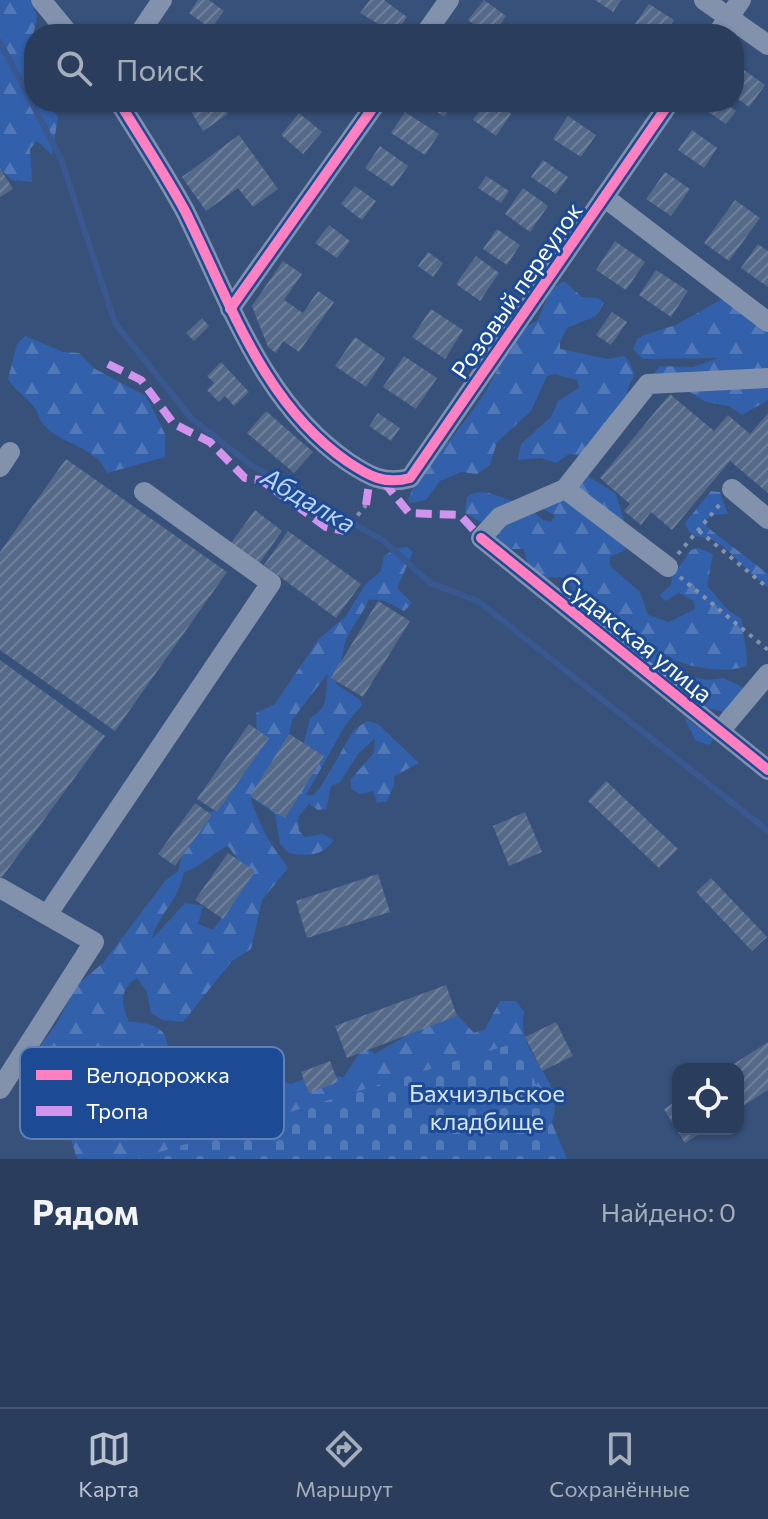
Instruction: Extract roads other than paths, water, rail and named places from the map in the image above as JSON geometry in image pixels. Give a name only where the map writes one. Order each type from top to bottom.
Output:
[{"type":"street","points":[[41,0],[61,24]]},
{"type":"street","points":[[146,24],[162,0]]},
{"type":"street","points":[[432,24],[449,0]]},
{"type":"street","points":[[704,0],[729,17]]},
{"type":"street","points":[[744,28],[768,45]]},
{"type":"street","points":[[125,112],[184,210],[230,309],[370,112]]},
{"type":"street","name":"Розовый переулок","points":[[230,309],[284,402],[317,441],[370,477],[383,481],[410,478],[663,112]]},
{"type":"street","points":[[604,197],[768,322]]},
{"type":"street","points":[[668,567],[565,489],[648,384],[768,378]]},
{"type":"street","name":"Судакская улица","points":[[565,489],[500,517],[481,538],[768,770]]},
{"type":"street","points":[[732,489],[768,519]]},
{"type":"street","points":[[47,915],[271,583],[144,492]]},
{"type":"street","points":[[720,731],[768,674]]},
{"type":"street","points":[[0,888],[94,942],[27,1047]]},
{"type":"street","points":[[0,1089],[20,1058]]},
{"type":"waterway","name":"Абдалка","points":[[0,42],[24,88]]},
{"type":"waterway","name":"Абдалка","points":[[36,112],[61,159],[115,323],[192,419],[251,465],[384,541],[430,583],[478,601],[768,831]]},
{"type":"park label","name":"Бахчиэльское кладбище","points":[[487,1106]]}]
